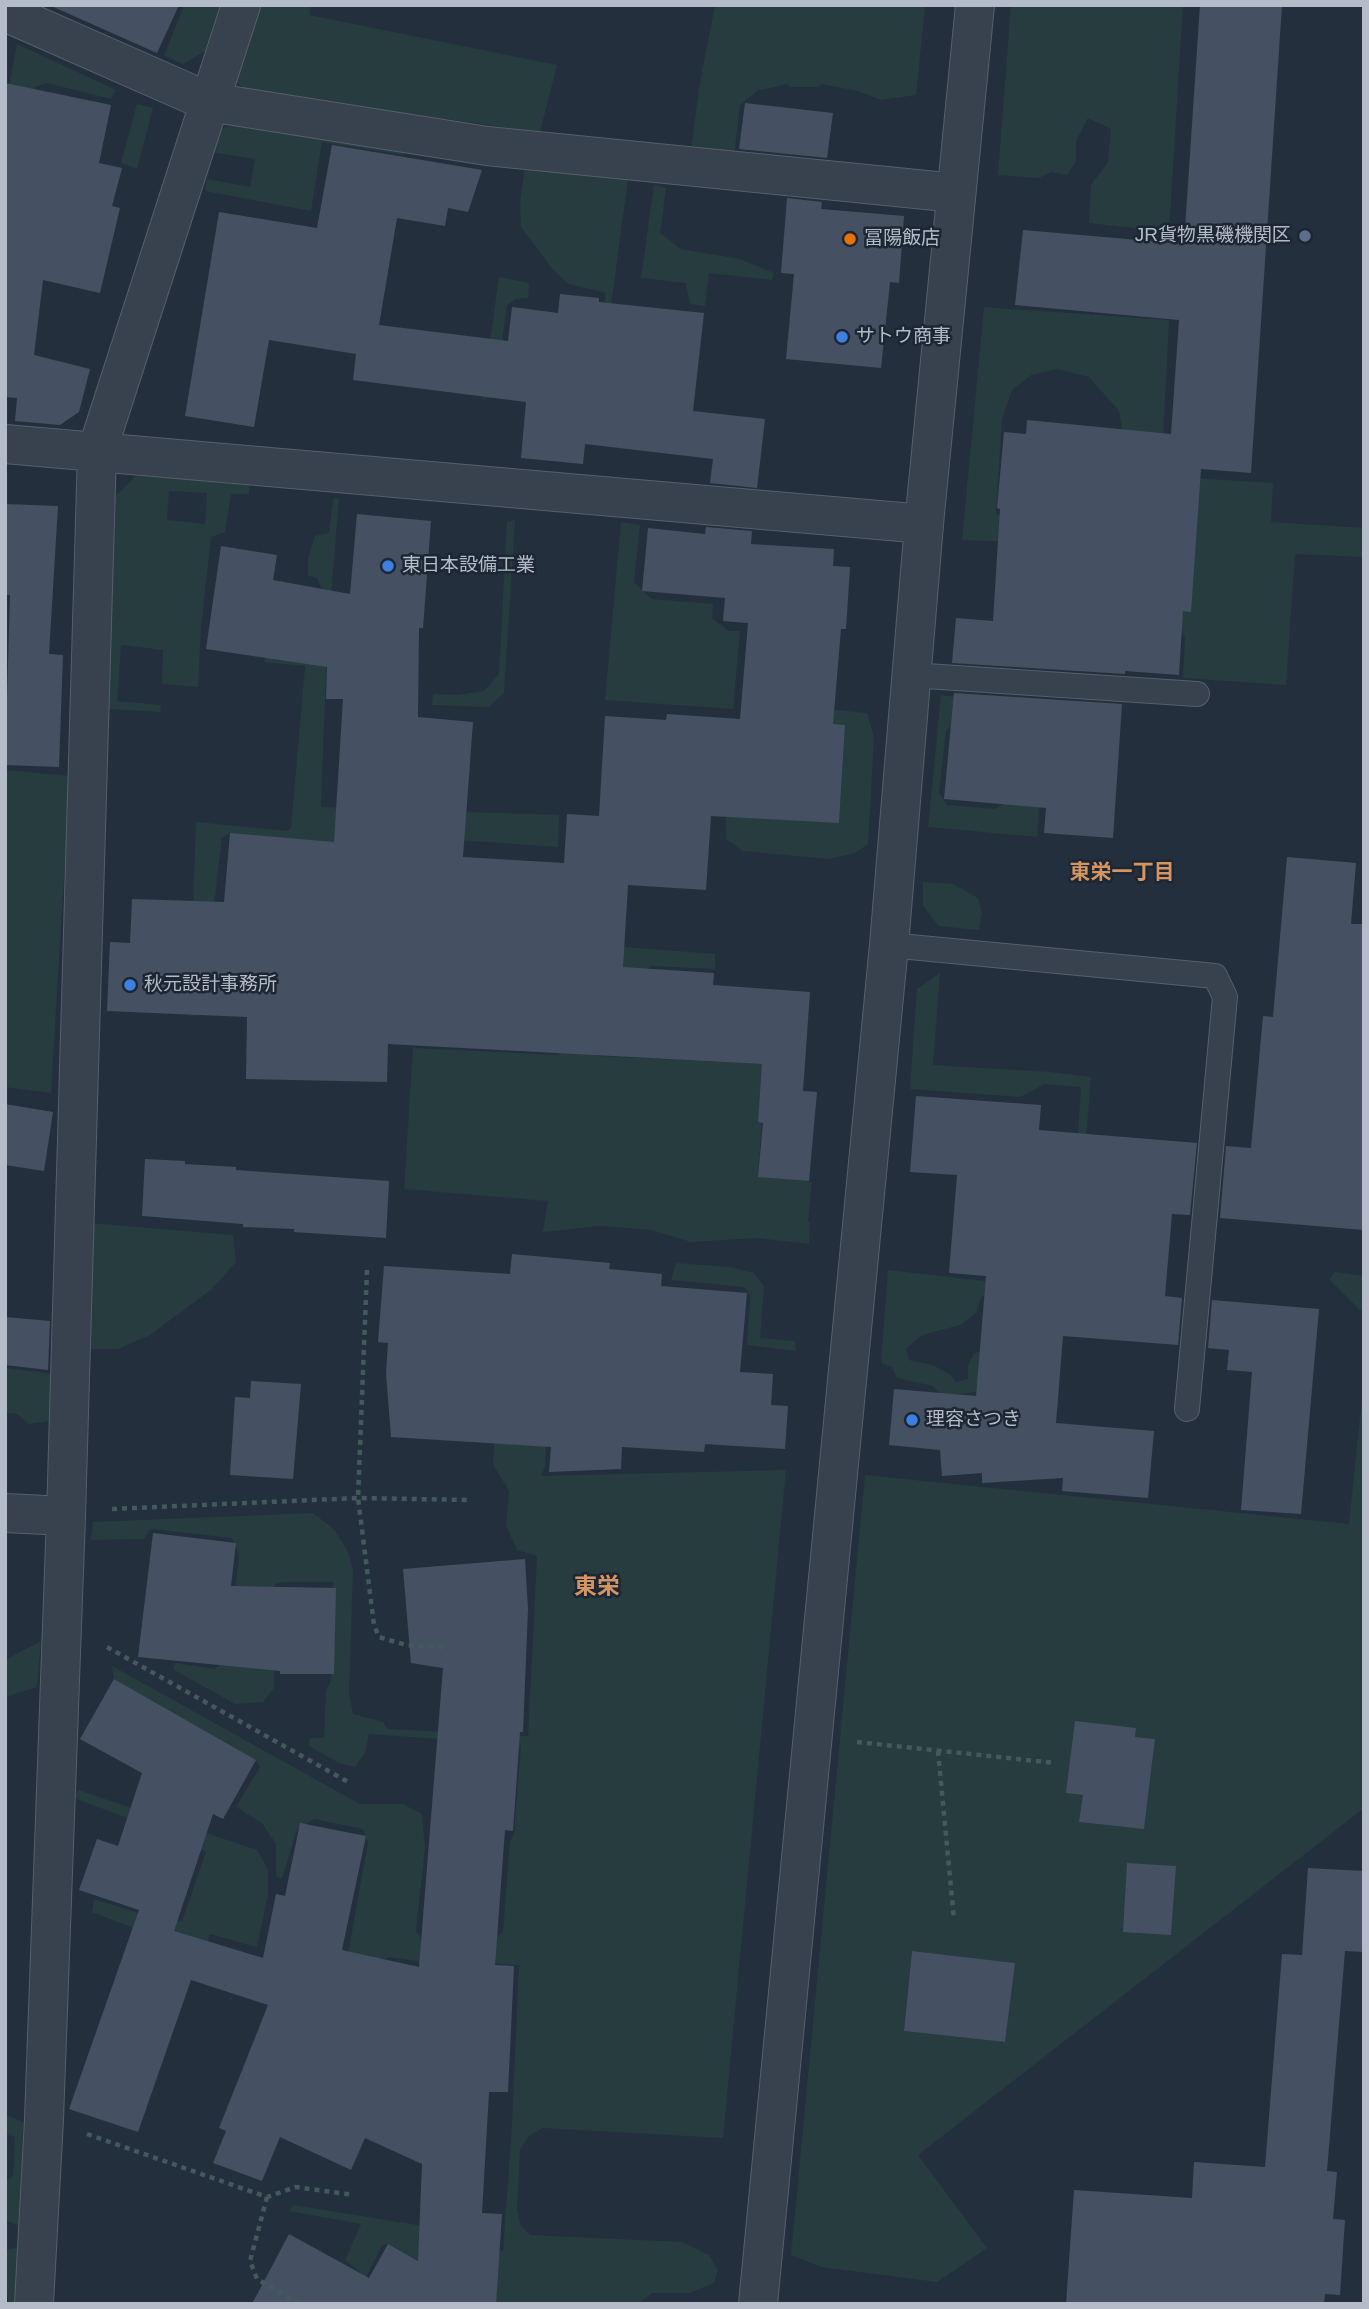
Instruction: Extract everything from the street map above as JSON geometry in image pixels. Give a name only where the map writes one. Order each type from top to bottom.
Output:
[{"type":"street","points":[[34,2304],[44,2119],[66,1513],[97,451],[242,5]]},
{"type":"street","points":[[758,2304],[889,945],[924,524],[975,5]]},
{"type":"street","points":[[5,12],[209,102],[488,146],[956,193]]},
{"type":"street","points":[[5,444],[924,524]]},
{"type":"street","points":[[5,1513],[66,1513]]},
{"type":"lane","points":[[911,674],[1197,694]]},
{"type":"lane","points":[[889,945],[1215,976],[1225,998],[1186,1409]]},
{"type":"path","points":[[366,1270],[358,1498],[374,1625],[379,1637],[405,1644],[444,1647]]},
{"type":"path","points":[[66,1513],[358,1498],[471,1500]]},
{"type":"path","points":[[61,1621],[350,1783]]},
{"type":"path","points":[[813,1738],[1055,1763]]},
{"type":"path","points":[[938,1751],[954,1920]]},
{"type":"path","points":[[44,2119],[267,2197],[296,2188],[354,2194]]},
{"type":"path","points":[[267,2197],[250,2261],[257,2279],[300,2304]]},
{"type":"green space","points":[[184,5],[220,5],[205,51],[183,64],[164,56]]},
{"type":"green space","points":[[259,5],[311,5],[309,15],[557,65],[540,132],[247,92],[233,78]]},
{"type":"green space","points":[[715,5],[925,5],[916,95],[881,100],[858,91],[822,84],[818,87],[790,87],[787,84],[757,91],[740,105],[734,157],[691,151],[699,88]]},
{"type":"green space","points":[[1011,5],[1183,5],[1169,232],[1089,223],[1091,185],[1108,162],[1111,129],[1088,118],[1076,141],[1076,162],[1067,175],[1051,172],[1039,178],[998,175]]},
{"type":"green space","points":[[17,44],[116,90],[111,99],[47,83],[35,87],[24,142],[5,106]]},
{"type":"green space","points":[[137,104],[153,108],[137,169],[121,163]]},
{"type":"green space","points":[[237,122],[405,148],[404,155],[322,142],[311,211],[205,191],[207,179],[250,187],[255,159],[211,152],[219,130]]},
{"type":"green space","points":[[525,165],[628,179],[600,387],[482,399],[499,277],[529,283],[528,298],[516,299],[507,305],[499,364],[602,321],[606,293],[569,284],[554,271],[521,227],[520,205]]},
{"type":"green space","points":[[654,185],[666,188],[660,233],[681,249],[740,259],[774,273],[772,280],[709,273],[705,306],[690,304],[686,283],[641,278]]},
{"type":"green space","points":[[984,307],[1169,320],[1161,476],[1273,483],[1271,522],[1364,528],[1364,557],[1295,554],[1286,685],[1183,678],[1185,636],[1174,619],[1119,411],[1089,377],[1057,369],[1031,375],[1012,390],[1002,419],[996,514],[1015,517],[1018,542],[962,540]]},
{"type":"green space","points":[[137,475],[249,485],[249,494],[231,494],[225,532],[211,537],[201,628],[198,687],[162,684],[163,650],[121,645],[117,701],[161,705],[160,712],[107,709],[110,501]],"holes":[[[169,491],[207,493],[205,524],[167,520]]]},
{"type":"green space","points":[[339,498],[327,643],[321,807],[559,815],[558,847],[459,840],[332,887],[230,833],[222,838],[201,1015],[189,1016],[196,822],[287,831],[291,828],[305,666],[264,662],[272,635],[323,591],[317,578],[308,576],[308,558],[315,536],[329,533],[333,499]]},
{"type":"green space","points":[[515,520],[504,693],[489,707],[432,705],[433,694],[458,695],[484,691],[499,674],[507,522]]},
{"type":"green space","points":[[621,522],[640,525],[634,582],[652,599],[713,604],[712,618],[729,631],[740,631],[733,709],[605,700]]},
{"type":"green space","points":[[941,695],[969,699],[959,721],[946,730],[939,793],[947,805],[994,809],[1010,801],[1046,704],[1037,837],[928,827]]},
{"type":"green space","points":[[774,710],[867,713],[874,737],[868,844],[855,853],[829,859],[743,851],[726,839],[726,816],[839,823],[845,725],[759,720]]},
{"type":"green space","points":[[5,770],[70,776],[51,1093],[5,1087]]},
{"type":"green space","points":[[923,882],[953,884],[978,898],[982,913],[979,930],[939,926],[923,906]]},
{"type":"green space","points":[[588,944],[715,954],[715,969],[651,966],[641,975],[602,991],[597,1056],[766,1064],[758,1176],[812,1182],[809,1244],[756,1238],[691,1242],[651,1230],[600,1226],[543,1232],[548,1201],[404,1189],[413,1048],[559,1055],[561,994]]},
{"type":"green space","points":[[940,973],[933,1065],[1091,1077],[1082,1187],[1075,1184],[1081,1087],[1045,1084],[1020,1097],[910,1089],[917,989]]},
{"type":"green space","points":[[91,1223],[233,1235],[236,1262],[212,1289],[150,1335],[118,1349],[87,1349]]},
{"type":"green space","points":[[676,1263],[730,1267],[754,1273],[764,1286],[760,1338],[795,1341],[796,1351],[747,1345],[750,1296],[744,1287],[671,1280]]},
{"type":"green space","points":[[888,1270],[994,1282],[993,1294],[982,1296],[976,1313],[960,1325],[922,1335],[906,1349],[909,1360],[933,1365],[951,1375],[956,1382],[968,1379],[968,1365],[974,1353],[990,1350],[1009,1388],[942,1396],[933,1386],[897,1378],[892,1367],[881,1363]]},
{"type":"green space","points":[[1335,1272],[1364,1276],[1364,1314],[1329,1279]]},
{"type":"green space","points":[[5,1368],[53,1374],[49,1421],[29,1424],[17,1414],[5,1413]]},
{"type":"green space","points":[[500,1376],[548,1397],[545,1467],[541,1476],[786,1470],[723,2138],[543,2128],[529,2136],[520,2150],[517,2209],[520,2224],[530,2235],[682,2242],[709,2255],[718,2270],[714,2283],[689,2293],[652,2293],[638,2304],[498,2304],[388,2244],[382,2245],[366,2277],[345,2260],[361,2224],[289,2211],[293,2205],[455,2231],[458,2243],[503,2251],[519,1965],[459,1961],[444,1965],[390,1957],[345,1971],[368,1842],[363,1829],[314,1819],[297,1829],[282,1879],[276,1876],[276,1844],[262,1823],[236,1807],[260,1767],[256,1760],[114,1679],[112,1666],[360,1804],[403,1804],[422,1814],[425,1848],[416,1931],[423,1941],[491,1942],[503,1932],[521,1745],[369,1734],[365,1753],[355,1767],[339,1763],[309,1746],[310,1738],[324,1738],[326,1691],[331,1681],[333,1582],[275,1584],[274,1688],[263,1702],[235,1704],[174,1670],[175,1663],[215,1669],[227,1660],[239,1556],[232,1538],[150,1529],[144,1539],[91,1540],[93,1522],[313,1513],[334,1529],[348,1552],[353,1570],[349,1693],[353,1714],[383,1722],[387,1729],[528,1736],[537,1556],[517,1550],[506,1526],[509,1491],[493,1464]]},
{"type":"green space","points":[[1364,1379],[1364,1808],[918,2155],[987,2248],[937,2282],[821,2267],[791,2255],[865,1475],[1349,1524]],"holes":[[[1135,1737],[1155,1739],[1147,1805],[1126,1804],[1123,1827],[1080,1822],[1083,1795]],[[912,1951],[1014,1963],[1005,2042],[904,2031]]]},
{"type":"green space","points":[[41,1641],[37,1687],[5,1697],[5,1660]]},
{"type":"green space","points":[[78,1790],[257,1850],[268,1870],[268,1896],[257,1947],[210,1934],[203,1955],[92,1912],[94,1899],[170,1923],[182,1921],[206,1852],[74,1798]]},
{"type":"green space","points":[[5,2114],[23,2122],[20,2226],[5,2220],[5,2182],[13,2176],[15,2137],[5,2134]]},
{"type":"green space","points":[[14,2248],[23,2251],[21,2304],[9,2304],[5,2287],[5,2250]]},
{"type":"building","points":[[49,5],[179,5],[157,53]]},
{"type":"building","points":[[1200,5],[1282,5],[1251,473],[1201,469],[1191,612],[1183,611],[1179,675],[952,663],[956,618],[993,621],[1000,509],[997,508],[1004,432],[1026,434],[1027,420],[1171,434],[1179,320],[1015,305],[1023,230],[1184,244]]},
{"type":"building","points":[[5,83],[111,105],[99,163],[122,168],[112,206],[120,208],[100,293],[43,280],[34,355],[90,369],[79,412],[60,425],[15,421],[17,398],[5,397]]},
{"type":"building","points":[[745,103],[833,113],[827,158],[739,149]]},
{"type":"building","points":[[332,145],[482,170],[468,212],[448,208],[445,226],[397,218],[379,325],[508,341],[512,307],[558,313],[560,294],[599,298],[599,302],[704,313],[693,411],[765,419],[757,488],[710,483],[713,459],[585,444],[583,464],[521,458],[526,402],[353,380],[356,354],[269,340],[254,427],[185,416],[219,212],[317,228]]},
{"type":"building","points":[[787,198],[822,202],[821,209],[904,216],[899,283],[890,282],[881,368],[786,359],[794,274],[781,273]]},
{"type":"building","points":[[5,504],[58,506],[49,654],[63,655],[59,767],[5,765],[10,595],[5,595]]},
{"type":"building","points":[[357,514],[431,521],[423,628],[419,628],[418,717],[473,722],[463,857],[564,863],[567,814],[599,816],[605,716],[666,720],[667,714],[740,719],[748,623],[723,621],[725,598],[642,591],[648,528],[705,534],[706,527],[752,531],[751,544],[834,549],[833,566],[850,567],[846,629],[841,629],[833,724],[845,725],[839,823],[711,816],[706,890],[628,885],[623,967],[714,973],[713,985],[810,992],[803,1091],[817,1092],[809,1181],[758,1177],[763,1123],[758,1122],[762,1064],[388,1044],[387,1082],[246,1079],[247,1017],[107,1011],[110,942],[130,943],[132,899],[224,902],[230,833],[334,842],[343,699],[326,699],[327,667],[206,649],[221,546],[277,555],[273,580],[350,594]]},
{"type":"building","points":[[954,693],[1122,704],[1113,838],[1044,833],[1046,808],[944,799]]},
{"type":"building","points":[[1287,857],[1356,863],[1351,924],[1364,924],[1364,1230],[1220,1218],[1226,1146],[1251,1148],[1263,1016],[1273,1017]]},
{"type":"building","points":[[916,1096],[1041,1105],[1039,1130],[1197,1143],[1190,1215],[1172,1214],[1165,1296],[1182,1298],[1178,1345],[1063,1336],[1056,1423],[1154,1431],[1148,1498],[1062,1491],[1063,1478],[982,1483],[982,1473],[942,1476],[940,1450],[889,1445],[894,1389],[976,1396],[986,1276],[949,1273],[957,1175],[910,1172]]},
{"type":"building","points":[[5,1104],[53,1112],[44,1171],[5,1165]]},
{"type":"building","points":[[145,1159],[236,1167],[236,1170],[389,1181],[386,1238],[294,1232],[294,1229],[243,1227],[243,1224],[142,1216]]},
{"type":"building","points":[[512,1254],[610,1263],[609,1269],[662,1274],[661,1286],[747,1293],[740,1372],[773,1374],[771,1405],[788,1406],[785,1449],[705,1444],[704,1452],[622,1447],[621,1469],[549,1472],[551,1447],[391,1437],[386,1373],[388,1343],[378,1342],[384,1266],[510,1274]]},
{"type":"building","points":[[1212,1300],[1319,1309],[1301,1514],[1241,1510],[1252,1372],[1227,1370],[1229,1350],[1208,1348]]},
{"type":"building","points":[[5,1317],[50,1321],[48,1370],[5,1365]]},
{"type":"building","points":[[251,1381],[301,1384],[293,1479],[230,1475],[235,1397],[250,1398]]},
{"type":"building","points":[[153,1533],[236,1543],[231,1586],[336,1588],[334,1674],[280,1674],[280,1671],[138,1657]]},
{"type":"building","points":[[525,1559],[528,1609],[523,1732],[520,1732],[513,1831],[505,1830],[495,1965],[514,1966],[508,2092],[489,2092],[482,2213],[502,2214],[496,2304],[252,2304],[289,2234],[369,2278],[388,2244],[418,2261],[422,2164],[365,2138],[351,2170],[280,2137],[262,2181],[213,2163],[226,2131],[219,2128],[268,2005],[191,1980],[138,2132],[69,2109],[139,1910],[79,1890],[97,1839],[118,1846],[142,1773],[80,1739],[114,1679],[256,1760],[223,1819],[213,1814],[174,1931],[263,1958],[276,1894],[285,1896],[300,1823],[366,1836],[342,1950],[419,1967],[443,1668],[411,1663],[403,1569]]},
{"type":"building","points":[[1075,1721],[1136,1728],[1135,1737],[1155,1739],[1144,1829],[1079,1822],[1083,1795],[1066,1793]]},
{"type":"building","points":[[1127,1863],[1176,1866],[1171,1935],[1123,1932]]},
{"type":"building","points":[[1308,1868],[1364,1871],[1364,1952],[1345,1951],[1327,2171],[1337,2172],[1333,2219],[1345,2220],[1340,2295],[1325,2294],[1324,2304],[1066,2304],[1074,2190],[1192,2198],[1194,2162],[1265,2167],[1282,1954],[1302,1955]]},
{"type":"building","points":[[912,1951],[1015,1963],[1005,2042],[904,2031]]},
{"type":"place","name":"JR貨物黒磯機関区","points":[[1305,236]]},
{"type":"place","name":"冨陽飯店","points":[[850,239]]},
{"type":"place","name":"サトウ商事","points":[[842,337]]},
{"type":"place","name":"東日本設備工業","points":[[388,566]]},
{"type":"place","name":"秋元設計事務所","points":[[130,985]]},
{"type":"place","name":"理容さつき","points":[[912,1420]]},
{"type":"district","name":"東栄一丁目","points":[[1122,873]]},
{"type":"district","name":"東栄","points":[[597,1588]]}]
